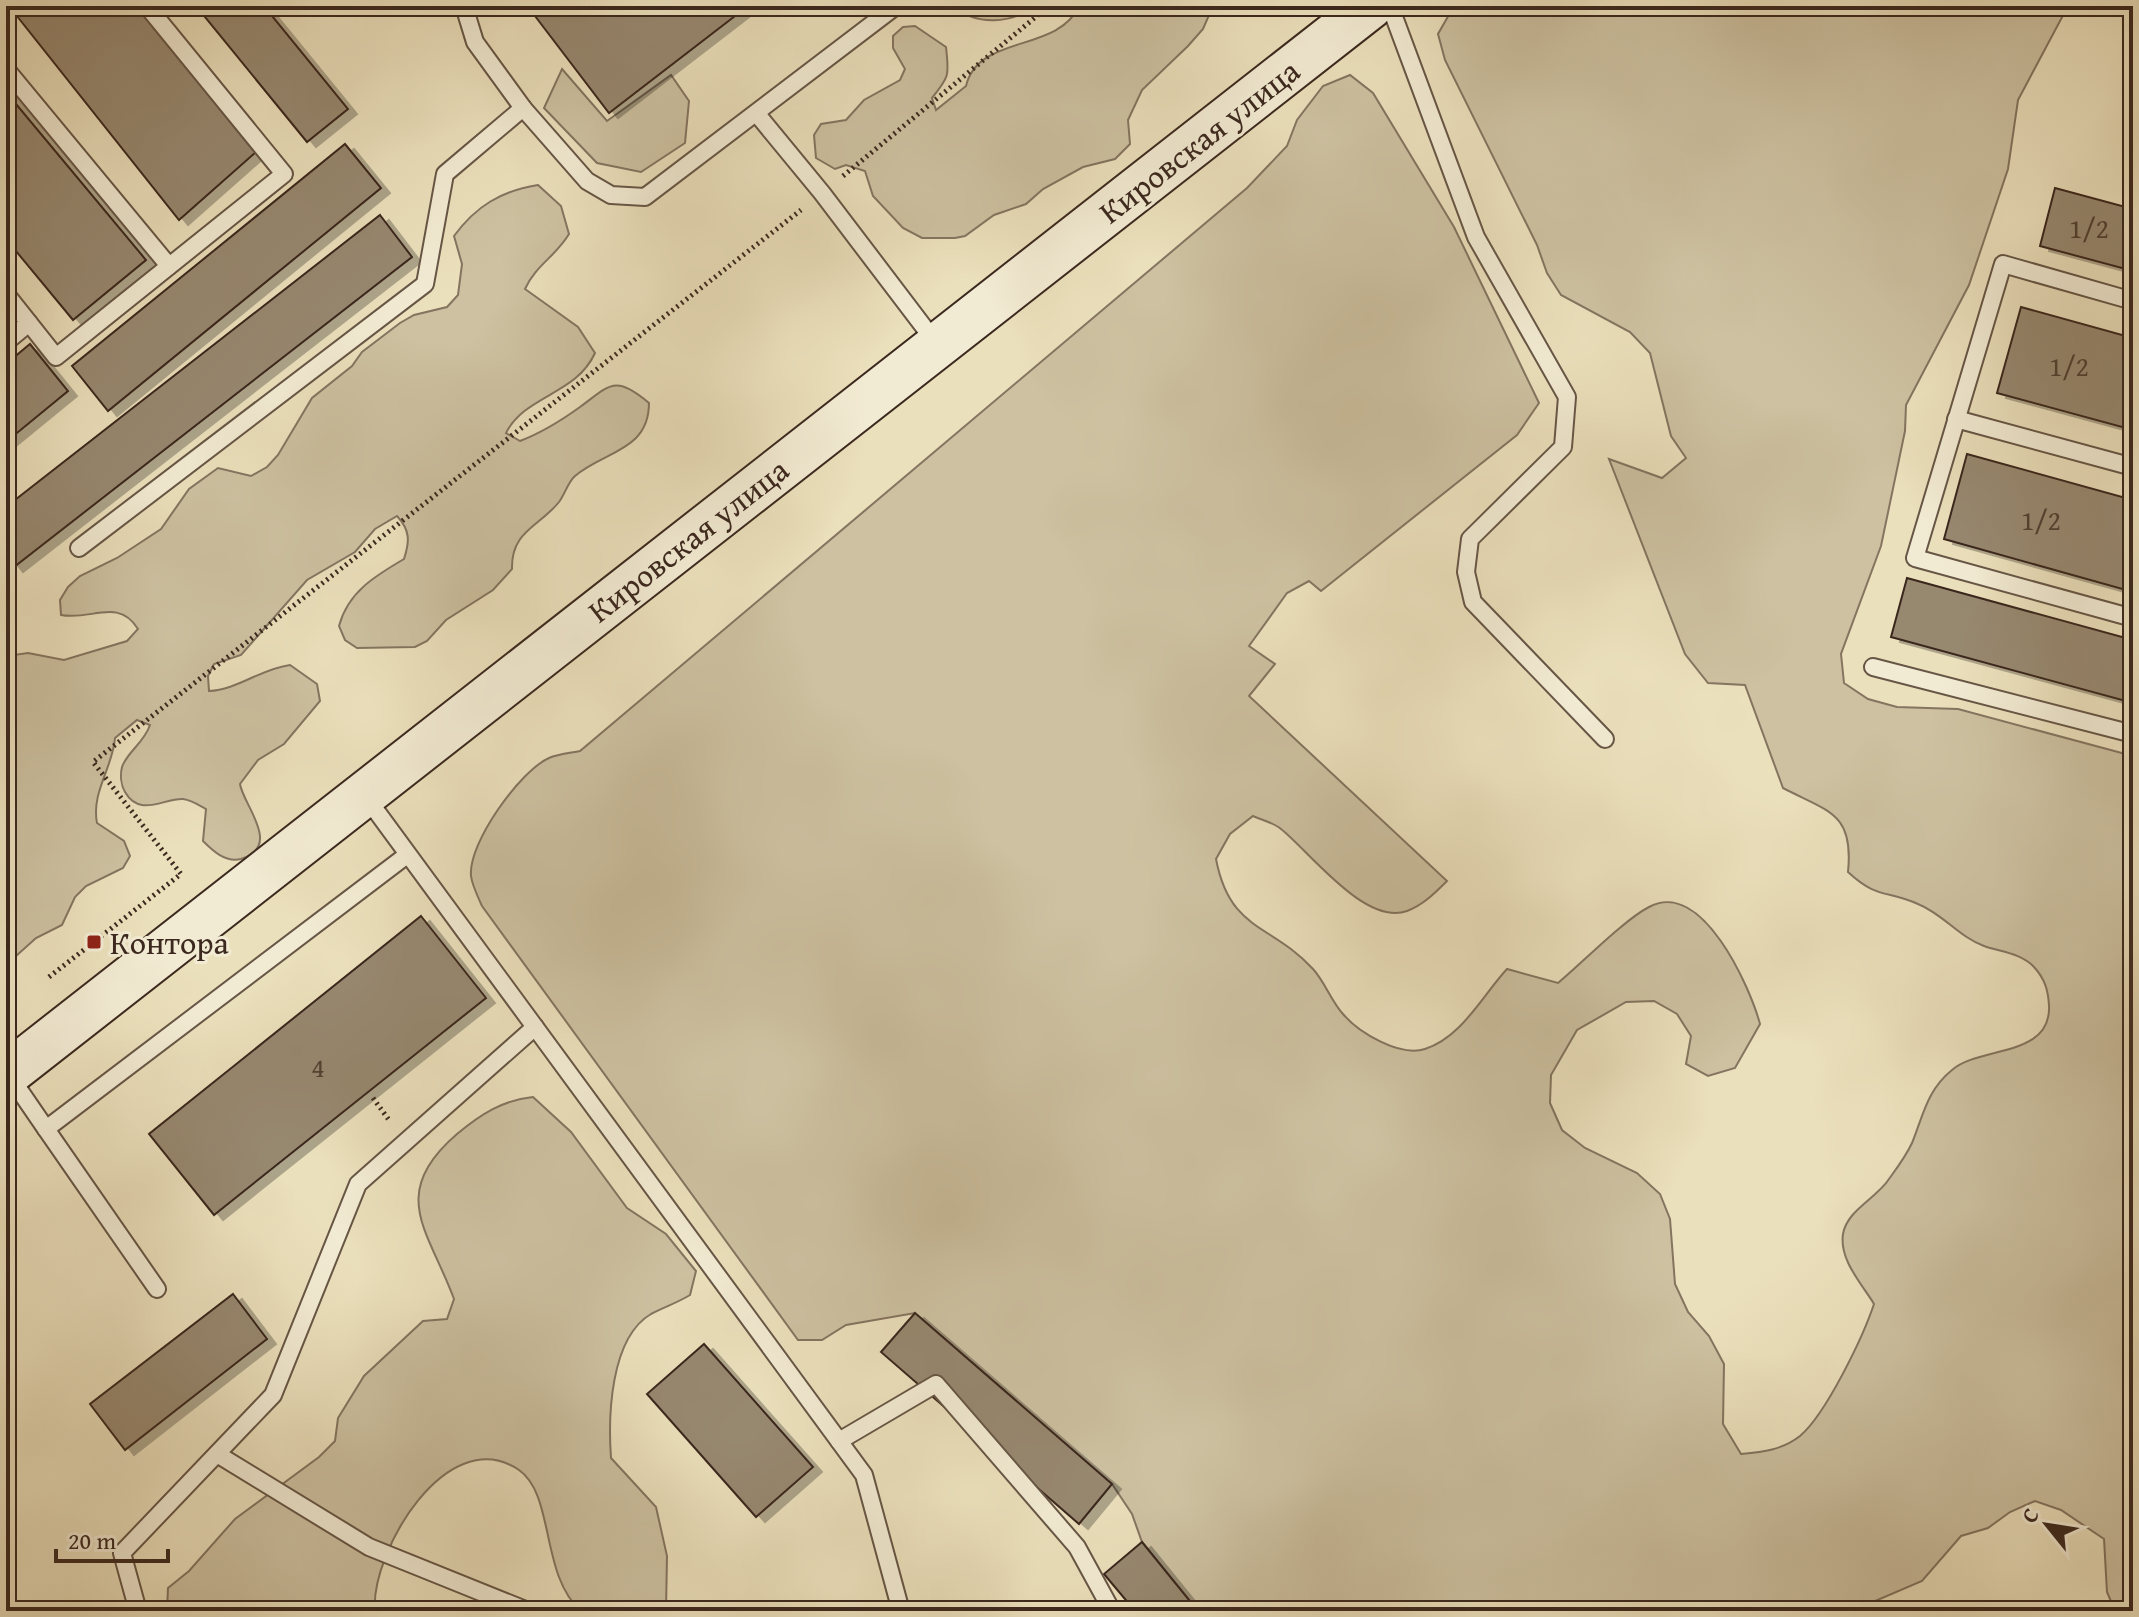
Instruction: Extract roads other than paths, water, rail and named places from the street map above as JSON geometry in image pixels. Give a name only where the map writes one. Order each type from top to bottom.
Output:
[{"type":"main road","name":"Кировская улица","points":[[7,1075],[1371,6]]},
{"type":"lane","points":[[6,294],[56,357],[284,174],[147,6]]},
{"type":"lane","points":[[464,6],[475,42],[523,108],[587,181],[611,195],[645,197],[896,6]]},
{"type":"lane","points":[[1390,6],[1476,237],[1567,397],[1563,447],[1470,539],[1466,572],[1473,602],[1605,739]]},
{"type":"lane","points":[[6,69],[169,266]]},
{"type":"lane","points":[[79,548],[425,284],[445,174],[523,108]]},
{"type":"lane","points":[[757,114],[822,193],[938,345]]},
{"type":"lane","points":[[2133,301],[2003,264],[1915,558],[2133,618]]},
{"type":"lane","points":[[6,342],[29,323]]},
{"type":"lane","points":[[1956,419],[2133,467]]},
{"type":"lane","points":[[1873,667],[2133,734]]},
{"type":"lane","points":[[364,794],[864,1475],[901,1611]]},
{"type":"lane","points":[[46,1129],[407,855]]},
{"type":"lane","points":[[138,1611],[122,1553],[273,1395],[358,1184],[535,1027]]},
{"type":"lane","points":[[7,1075],[157,1289]]},
{"type":"lane","points":[[839,1441],[936,1384],[1077,1547],[1112,1611]]},
{"type":"lane","points":[[217,1454],[369,1547],[521,1608]]},
{"type":"lane","points":[[482,1611],[521,1608]]},
{"type":"place","name":"Контора","points":[[94,942]]}]
